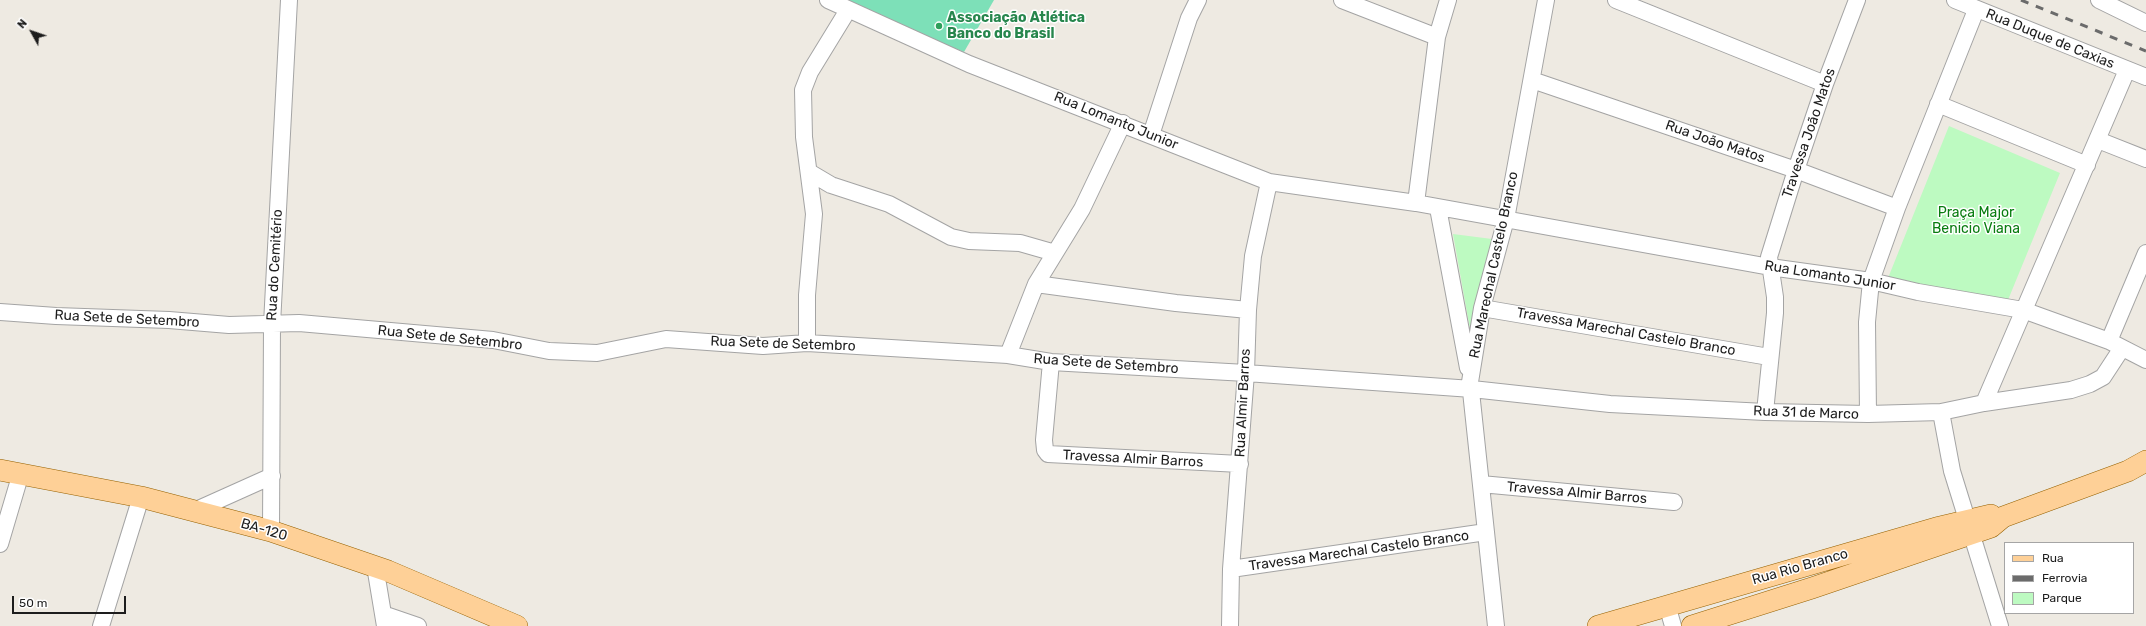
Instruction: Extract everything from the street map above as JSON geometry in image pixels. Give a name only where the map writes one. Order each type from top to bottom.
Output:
[{"type":"main road","name":"Rua Rio Branco","points":[[1692,626],[1969,527],[1988,514],[2003,517],[2128,471],[2146,461]]},
{"type":"main road","name":"BA-120","points":[[0,470],[141,497],[272,531],[375,566],[517,626]]},
{"type":"main road","name":"Rua Rio Branco","points":[[1598,626],[1667,605],[1969,527]]},
{"type":"street","name":"Rua do Cemitério","points":[[272,531],[272,324],[289,0]]},
{"type":"street","name":"Rua Lomanto Junior","points":[[828,0],[970,64],[1123,123],[1269,182],[1416,203],[1770,267],[1871,281],[1918,292],[2023,310],[2115,345],[2146,360]]},
{"type":"street","points":[[1151,135],[1189,18],[1198,0]]},
{"type":"street","points":[[1342,0],[1437,37]]},
{"type":"street","points":[[1416,203],[1437,37],[1448,0]]},
{"type":"street","name":"Rua Marechal Castelo Branco","points":[[1496,626],[1471,385],[1482,308],[1506,219],[1546,0]]},
{"type":"street","points":[[1616,0],[1825,84]]},
{"type":"street","name":"Travessa João Matos","points":[[1764,412],[1775,313],[1775,297],[1769,257],[1825,84],[1857,0]]},
{"type":"street","name":"Rua Duque de Caxias","points":[[1955,0],[1976,10],[2146,77]]},
{"type":"street","points":[[2099,0],[2146,23]]},
{"type":"street","points":[[807,344],[807,295],[814,214],[804,137],[803,90],[810,72],[848,10]]},
{"type":"street","points":[[1868,414],[1867,322],[1871,281],[1897,208],[1976,10]]},
{"type":"street","points":[[1984,403],[2127,70]]},
{"type":"street","name":"Rua João Matos","points":[[1532,80],[1796,170],[1897,208]]},
{"type":"street","points":[[1938,104],[2087,165]]},
{"type":"street","points":[[1008,355],[1036,284],[1082,209],[1123,123]]},
{"type":"street","points":[[2098,140],[2146,159]]},
{"type":"street","points":[[809,172],[837,187],[889,204],[951,237],[969,241],[1020,243],[1054,253]]},
{"type":"street","name":"Rua Almir Barros","points":[[1230,626],[1231,569],[1246,373],[1248,310],[1253,256],[1269,182]]},
{"type":"street","points":[[1438,208],[1471,385]]},
{"type":"street","name":"Rua 31 de Marco","points":[[1471,385],[1610,404],[1764,412],[1868,414],[1941,412],[1984,403],[2050,394],[2090,384],[2102,377],[2115,345],[2146,253]]},
{"type":"street","points":[[1036,284],[1176,303],[1248,310]]},
{"type":"street","name":"Travessa Marechal Castelo Branco","points":[[1482,308],[1769,357]]},
{"type":"street","name":"Rua Sete de Setembro","points":[[0,312],[56,316],[169,320],[229,325],[299,324],[493,340],[549,350],[598,354],[666,339],[763,346],[807,344],[1008,355],[1051,362],[1471,385]]},
{"type":"street","name":"Travessa Almir Barros","points":[[1051,362],[1044,440],[1045,450],[1048,454],[1240,464]]},
{"type":"street","points":[[1941,412],[1952,471],[2000,626]]},
{"type":"street","points":[[0,544],[21,473]]},
{"type":"street","points":[[194,511],[272,476]]},
{"type":"street","name":"Travessa Almir Barros","points":[[1481,484],[1674,502]]},
{"type":"street","points":[[101,626],[141,497]]},
{"type":"street","name":"Travessa Marechal Castelo Branco","points":[[1231,569],[1486,532]]},
{"type":"street","points":[[375,566],[384,620],[418,626]]},
{"type":"street","points":[[1667,605],[1673,626]]},
{"type":"green space","name":"Associação Atlética Banco do Brasil","points":[[835,0],[994,0],[964,52]]},
{"type":"green space","name":"Praça Major Benicio Viana","points":[[1949,126],[2060,173],[2008,300],[1886,283]]},
{"type":"green space","points":[[1453,234],[1492,239],[1471,335]]},
{"type":"railway","points":[[2021,0],[2146,51]]},
{"type":"place","name":"Associação Atlética Banco do Brasil","points":[[939,26]]}]
